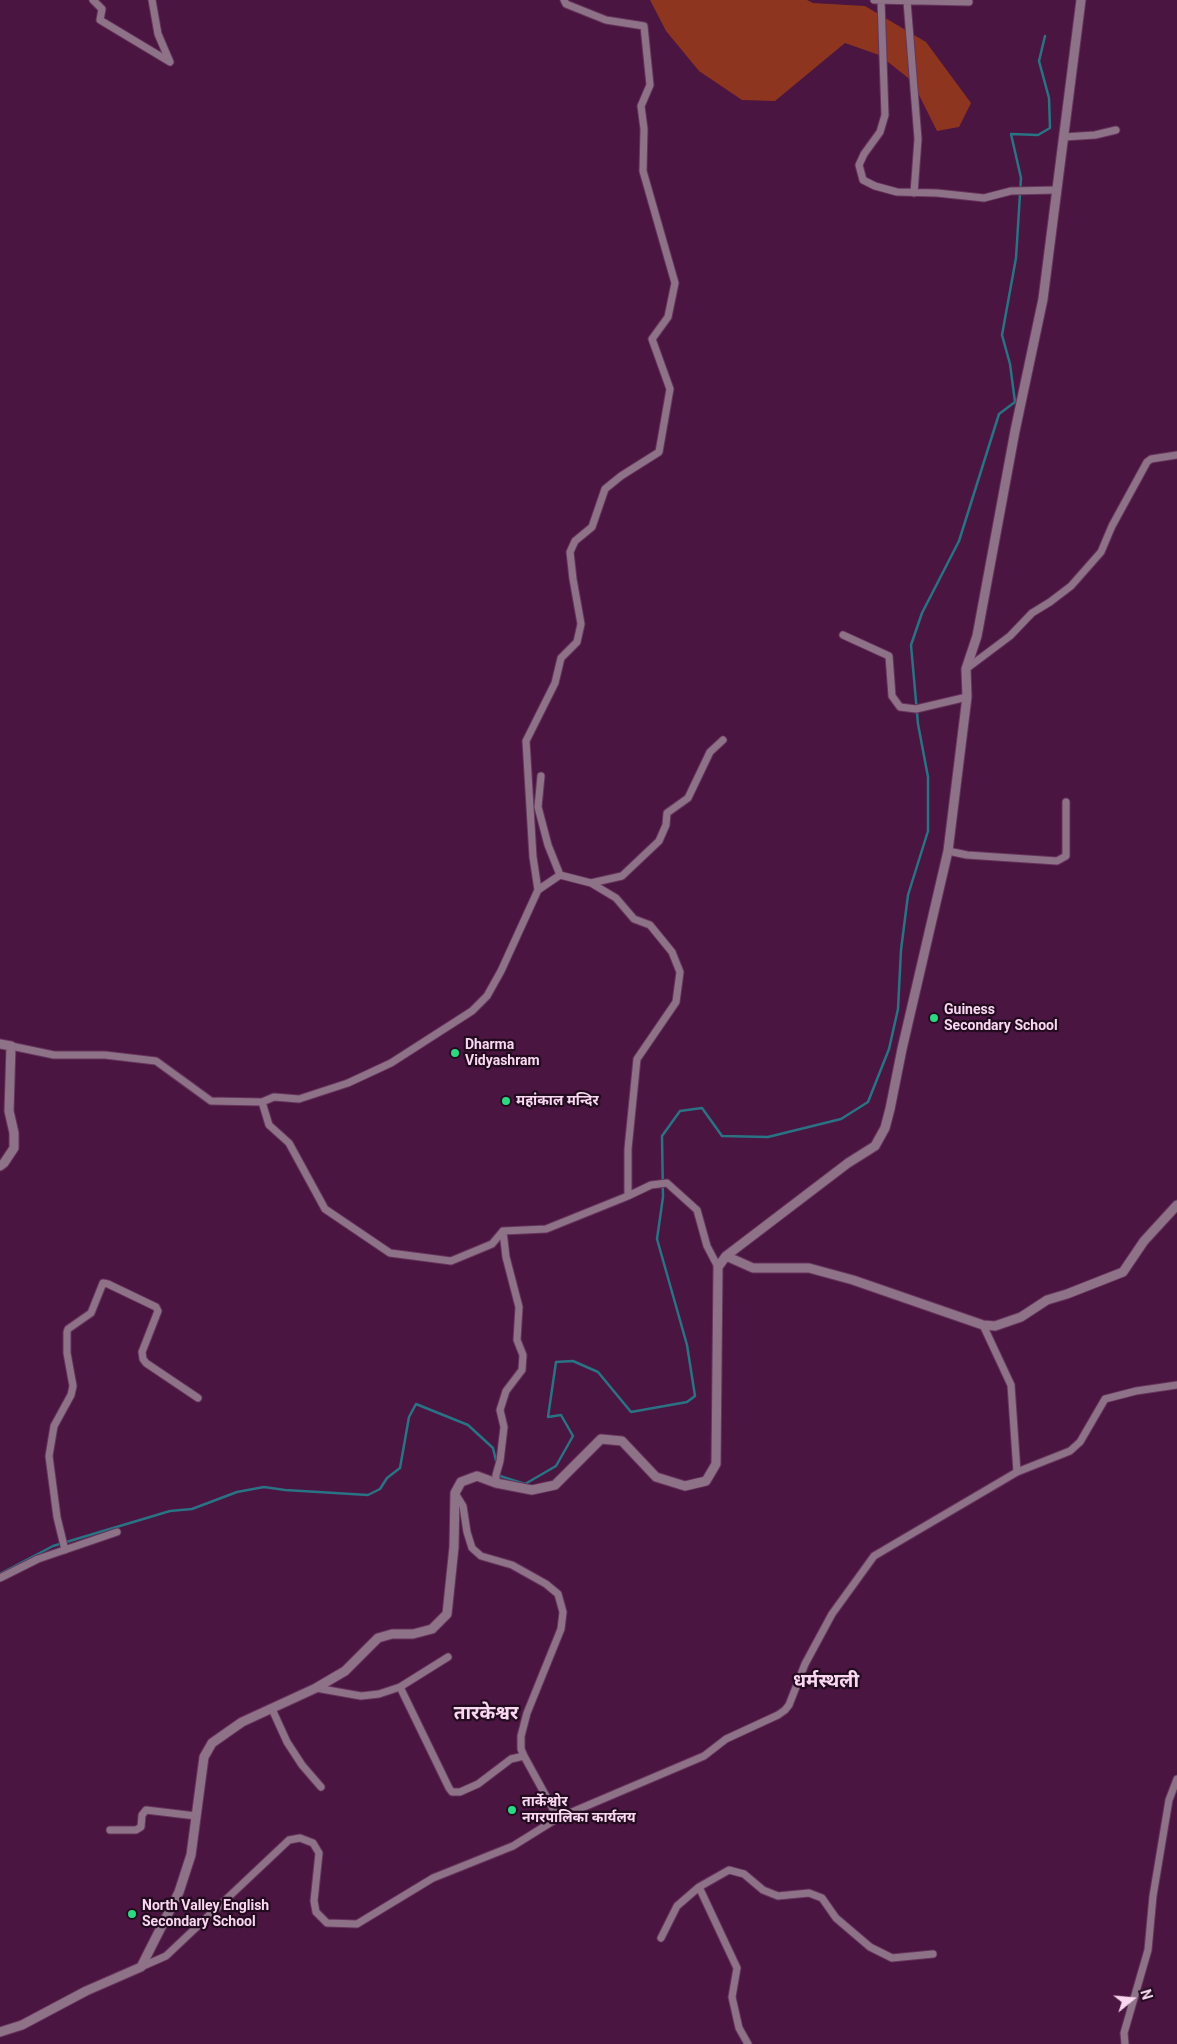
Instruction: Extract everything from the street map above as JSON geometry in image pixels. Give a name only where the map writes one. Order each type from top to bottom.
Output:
[{"type":"street","points":[[93,0],[102,10],[100,20],[170,62],[158,34],[152,0]]},
{"type":"street","points":[[538,890],[533,857],[526,741],[555,683],[561,658],[577,642],[581,624],[570,552],[575,541],[592,526],[605,489],[659,452],[670,389],[652,339],[668,317],[674,283],[643,171],[644,129],[642,106],[650,85],[644,26],[606,20],[566,4],[564,0]]},
{"type":"street","points":[[874,0],[969,2]]},
{"type":"street","points":[[881,0],[884,115],[880,132],[874,143],[864,154],[859,165],[863,180],[875,186],[897,192],[936,193],[984,198],[1011,191],[1057,190]]},
{"type":"street","points":[[718,1267],[726,1256],[848,1163],[875,1146],[885,1128],[948,851],[967,697],[966,669],[977,636],[1015,431],[1043,299],[1081,0]]},
{"type":"street","points":[[907,1],[918,140],[914,193]]},
{"type":"street","points":[[1064,137],[1095,135],[1116,130]]},
{"type":"street","points":[[966,669],[1010,636],[1032,613],[1071,586],[1095,559],[1101,552],[1112,526],[1146,462],[1151,459],[1177,455]]},
{"type":"street","points":[[844,635],[889,656],[892,696],[900,707],[916,709],[967,697]]},
{"type":"street","points":[[592,883],[622,876],[659,840],[666,825],[668,813],[688,798],[710,752],[723,740]]},
{"type":"street","points":[[541,776],[538,807],[548,845],[560,875]]},
{"type":"street","points":[[948,851],[967,855],[1057,861],[1066,856],[1066,802]]},
{"type":"street","points":[[0,1044],[54,1055],[105,1055],[156,1061],[211,1101],[262,1102],[274,1097],[299,1099],[348,1083],[391,1063],[472,1011],[487,996],[501,971],[538,890],[560,875],[592,883],[616,898],[634,919],[650,924],[672,952],[680,972],[676,1002],[637,1059],[628,1149],[628,1196]]},
{"type":"street","points":[[0,1166],[14,1148],[14,1133],[9,1111],[11,1046]]},
{"type":"street","points":[[141,1967],[180,1892],[191,1855],[204,1757],[212,1743],[242,1722],[316,1688],[346,1671],[378,1638],[392,1634],[413,1634],[432,1629],[447,1614],[454,1547],[455,1493],[461,1482],[478,1476],[496,1479],[532,1490],[555,1485],[601,1439],[622,1441],[656,1477],[685,1486],[706,1481],[716,1464],[718,1267],[707,1246],[697,1210],[667,1183],[650,1185],[628,1196],[546,1229],[503,1231],[492,1244],[451,1261],[390,1253],[325,1209],[289,1143],[269,1125],[262,1102]]},
{"type":"street","points":[[726,1256],[753,1268],[809,1268],[853,1280],[983,1325],[995,1326],[1021,1317],[1047,1300],[1124,1272],[1144,1241],[1177,1205]]},
{"type":"street","points":[[496,1479],[504,1427],[500,1410],[506,1390],[522,1370],[523,1355],[517,1340],[519,1307],[506,1257],[503,1231]]},
{"type":"street","points":[[64,1550],[57,1517],[49,1456],[54,1426],[73,1386],[67,1353],[67,1332],[68,1329],[91,1313],[103,1283],[156,1306],[158,1312],[142,1352],[143,1359],[146,1363],[198,1398]]},
{"type":"street","points":[[983,1325],[1011,1385],[1017,1472]]},
{"type":"street","points":[[0,2032],[22,2025],[86,1991],[166,1956],[289,1840],[300,1838],[313,1843],[319,1853],[314,1901],[316,1912],[327,1923],[357,1924],[432,1878],[513,1846],[558,1818],[704,1756],[726,1739],[785,1710],[789,1705],[805,1664],[832,1614],[874,1556],[1017,1472],[1070,1451],[1080,1442],[1105,1400],[1136,1390],[1177,1385]]},
{"type":"street","points":[[455,1493],[463,1506],[467,1532],[472,1548],[480,1556],[512,1565],[546,1584],[558,1594],[563,1612],[561,1629],[527,1713],[521,1749],[558,1818]]},
{"type":"street","points":[[0,1578],[38,1559],[117,1532]]},
{"type":"street","points":[[316,1688],[361,1696],[379,1694],[400,1687],[448,1657]]},
{"type":"street","points":[[400,1687],[452,1792],[460,1792],[478,1784],[511,1759],[524,1756]]},
{"type":"street","points":[[272,1709],[287,1742],[302,1765],[322,1787]]},
{"type":"street","points":[[1125,2044],[1124,2033],[1148,1950],[1153,1896],[1169,1800],[1177,1779]]},
{"type":"street","points":[[110,1830],[136,1830],[140,1827],[142,1815],[146,1810],[196,1816]]},
{"type":"street","points":[[661,1938],[677,1906],[699,1887],[729,1870],[744,1874],[763,1890],[778,1896],[809,1893],[822,1898],[836,1918],[870,1947],[892,1958],[933,1954]]},
{"type":"street","points":[[699,1887],[737,1968],[732,1997],[739,2028],[748,2044]]},
{"type":"shaded area","points":[[650,0],[807,0],[813,3],[865,6],[926,42],[971,103],[959,127],[937,131],[912,81],[879,55],[845,43],[775,101],[742,100],[699,71],[666,31]]},
{"type":"waterway","points":[[499,1472],[500,1476],[525,1484],[556,1466],[573,1436],[561,1415],[548,1417],[556,1362],[573,1361],[598,1372],[631,1412],[687,1402],[695,1396],[687,1345],[657,1239],[663,1197],[662,1136],[680,1111],[702,1108],[722,1136],[768,1137],[841,1119],[868,1102],[889,1049],[898,1009],[901,950],[908,895],[928,831],[928,777],[918,724],[911,645],[922,613],[959,541],[999,414],[1015,402],[1010,364],[1002,335],[1016,258],[1021,178],[1011,134],[1038,135],[1050,128],[1049,98],[1039,61],[1045,36]]},
{"type":"waterway","points":[[0,1574],[53,1546],[170,1511],[192,1509],[237,1492],[264,1487],[368,1495],[380,1489],[387,1478],[400,1468],[409,1417],[416,1404],[468,1425],[493,1448],[497,1465]]},
{"type":"place","name":"Guiness Secondary School","points":[[934,1018]]},
{"type":"place","name":"Dharma Vidyashram","points":[[455,1053]]},
{"type":"place","name":"महांकाल मन्दिर","points":[[506,1101]]},
{"type":"place","name":"तार्केश्वोर नगरपालिका कार्यलय","points":[[512,1810]]},
{"type":"place","name":"North Valley English Secondary School","points":[[132,1914]]},
{"type":"district","name":"धर्मस्थली","points":[[826,1682]]},
{"type":"district","name":"तारकेश्वर","points":[[486,1714]]}]
